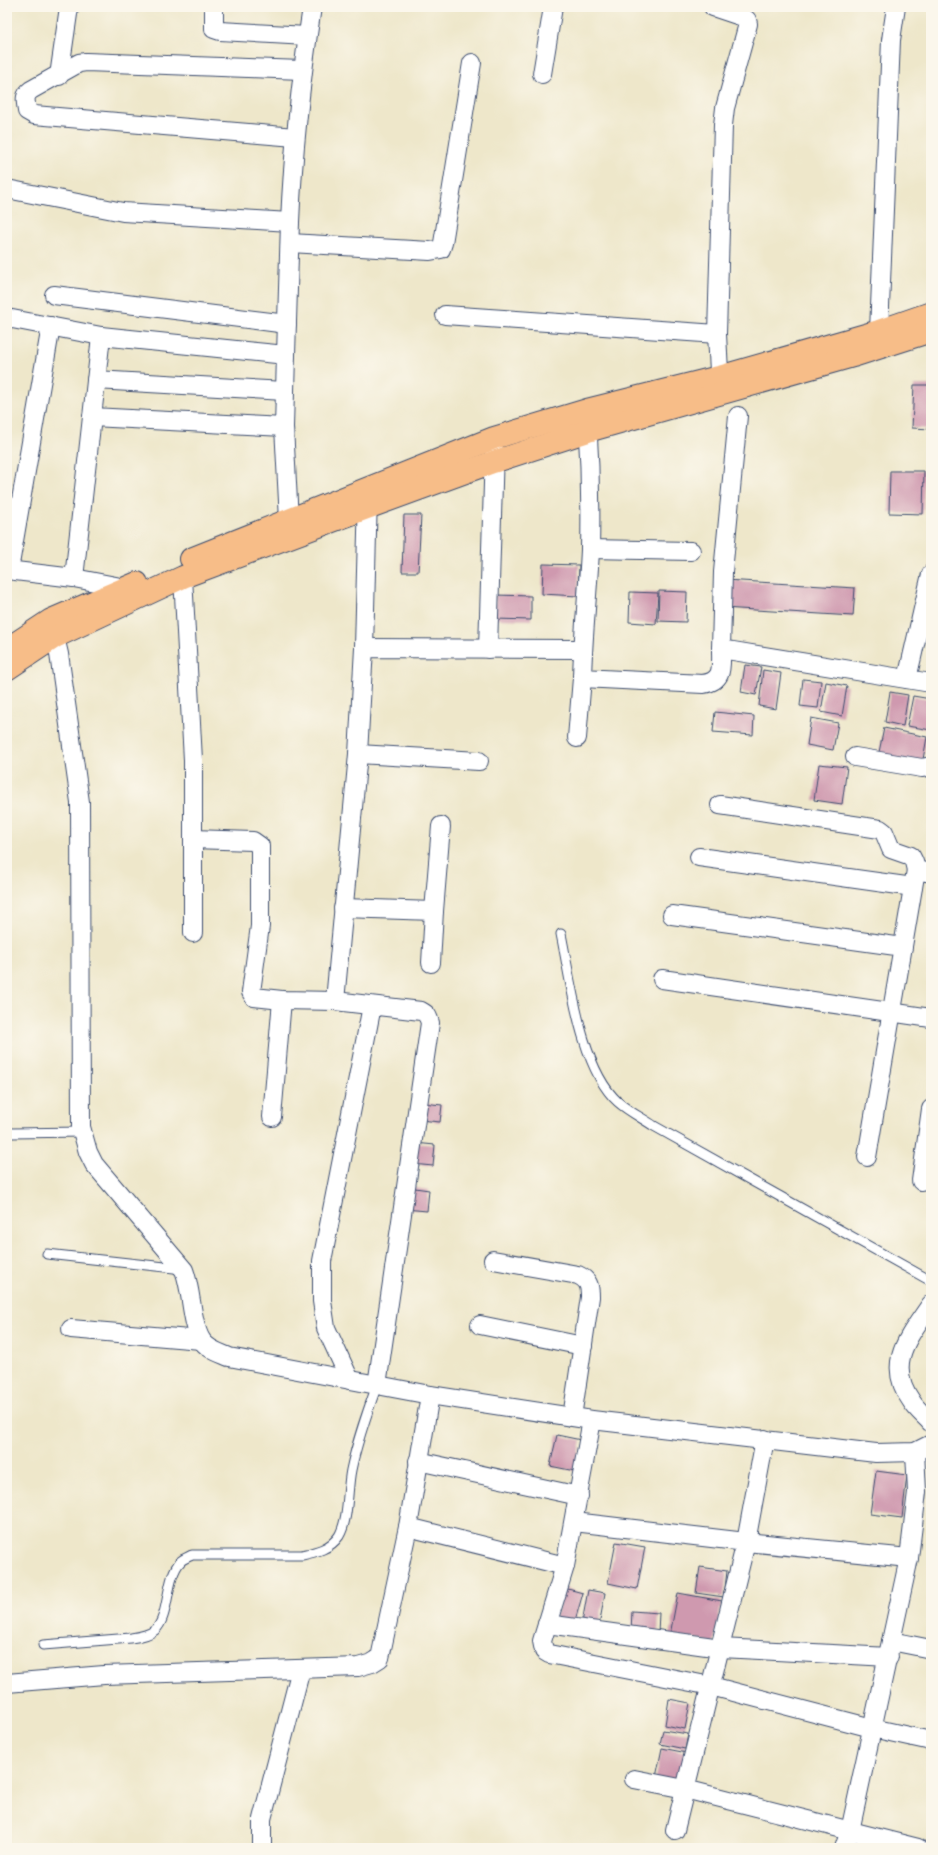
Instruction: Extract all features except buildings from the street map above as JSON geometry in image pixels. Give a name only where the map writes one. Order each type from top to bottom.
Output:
[{"type":"main road","points":[[7,649],[51,620],[183,577],[289,529],[368,499],[493,462],[588,431],[931,313]]},
{"type":"main road","points":[[368,499],[494,438],[587,410],[720,386],[853,356],[931,331]]},
{"type":"main road","points":[[7,669],[55,637],[132,593],[182,562],[289,529]]},
{"type":"street","points":[[58,76],[69,7]]},
{"type":"street","points":[[214,7],[214,29],[220,31],[307,36]]},
{"type":"street","points":[[289,529],[284,427],[290,222],[295,137],[302,70],[312,7]]},
{"type":"street","points":[[542,74],[553,7]]},
{"type":"street","points":[[713,7],[743,17],[747,20],[748,24],[725,108],[723,125],[717,334],[720,386]]},
{"type":"street","points":[[879,331],[891,40],[896,7]]},
{"type":"street","points":[[295,137],[34,115],[27,111],[26,94],[79,63],[86,62],[302,70]]},
{"type":"street","points":[[290,243],[430,252],[441,248],[472,63]]},
{"type":"street","points":[[7,189],[123,212],[290,222]]},
{"type":"street","points":[[54,295],[287,324]]},
{"type":"street","points":[[445,314],[717,334]]},
{"type":"street","points":[[7,318],[101,336],[286,354]]},
{"type":"street","points":[[52,326],[8,570],[74,578],[132,593]]},
{"type":"street","points":[[74,578],[101,336]]},
{"type":"street","points":[[96,380],[285,391]]},
{"type":"street","points":[[577,738],[590,549],[590,451],[587,410]]},
{"type":"street","points":[[92,416],[284,427]]},
{"type":"street","points":[[582,678],[703,684],[712,683],[721,669],[723,572],[738,416]]},
{"type":"street","points":[[488,649],[494,438]]},
{"type":"street","points":[[335,1001],[358,754],[364,648],[368,499]]},
{"type":"street","points":[[590,549],[691,551]]},
{"type":"street","points":[[907,679],[931,574]]},
{"type":"street","points":[[183,577],[193,760],[193,933]]},
{"type":"street","points":[[55,637],[59,654],[80,802],[83,1132],[88,1152],[94,1164],[184,1270],[189,1281],[197,1329],[201,1340],[213,1350],[229,1357],[430,1395],[592,1420],[876,1453],[898,1454],[915,1452],[931,1444]]},
{"type":"street","points":[[364,648],[582,649]]},
{"type":"street","points":[[721,650],[931,682]]},
{"type":"street","points":[[358,754],[479,761]]},
{"type":"street","points":[[855,757],[922,768],[931,766]]},
{"type":"street","points":[[720,805],[880,829],[884,832],[891,849],[895,852],[911,856],[913,858],[920,877],[903,947],[891,1011],[868,1157]]},
{"type":"street","points":[[431,963],[441,826]]},
{"type":"street","points":[[193,839],[253,841],[260,846],[260,931],[251,992],[254,997],[282,1000],[335,1001],[427,1014],[430,1023],[377,1385]]},
{"type":"street","points":[[699,857],[920,877]]},
{"type":"street","points":[[343,908],[434,911]]},
{"type":"street","points":[[672,915],[903,947]]},
{"type":"street","points":[[662,979],[931,1018]]},
{"type":"street","points":[[272,1117],[282,1000]]},
{"type":"street","points":[[350,1380],[326,1328],[322,1301],[322,1261],[372,1006]]},
{"type":"street","points":[[921,1181],[931,1109]]},
{"type":"street","points":[[492,1260],[578,1275],[586,1279],[590,1286],[590,1297],[572,1417]]},
{"type":"street","points":[[931,1304],[907,1340],[900,1356],[900,1380],[912,1402],[931,1423]]},
{"type":"street","points":[[480,1325],[582,1346]]},
{"type":"street","points":[[71,1329],[201,1340]]},
{"type":"street","points":[[7,1683],[104,1675],[358,1667],[372,1663],[380,1658],[408,1527],[430,1395]]},
{"type":"street","points":[[592,1420],[565,1566],[547,1624],[542,1646],[544,1651],[549,1654],[711,1686],[872,1728],[931,1741]]},
{"type":"street","points":[[675,1830],[746,1542],[765,1439]]},
{"type":"street","points":[[844,1848],[850,1831],[924,1494],[915,1452]]},
{"type":"street","points":[[418,1461],[579,1496]]},
{"type":"street","points":[[574,1522],[746,1542],[909,1558]]},
{"type":"street","points":[[408,1527],[565,1566]]},
{"type":"street","points":[[547,1624],[720,1648],[931,1649]]},
{"type":"street","points":[[262,1848],[262,1819],[301,1669]]},
{"type":"street","points":[[634,1779],[685,1789],[918,1848]]},
{"type":"lane","points":[[561,934],[585,1048],[599,1077],[618,1102],[654,1126],[931,1281]]},
{"type":"lane","points":[[7,1130],[12,1133],[83,1132]]},
{"type":"lane","points":[[47,1254],[184,1270]]},
{"type":"lane","points":[[43,1645],[132,1638],[145,1635],[155,1630],[162,1620],[174,1573],[181,1561],[192,1555],[302,1555],[318,1551],[330,1545],[339,1535],[345,1516],[351,1472],[357,1445],[377,1385]]}]
